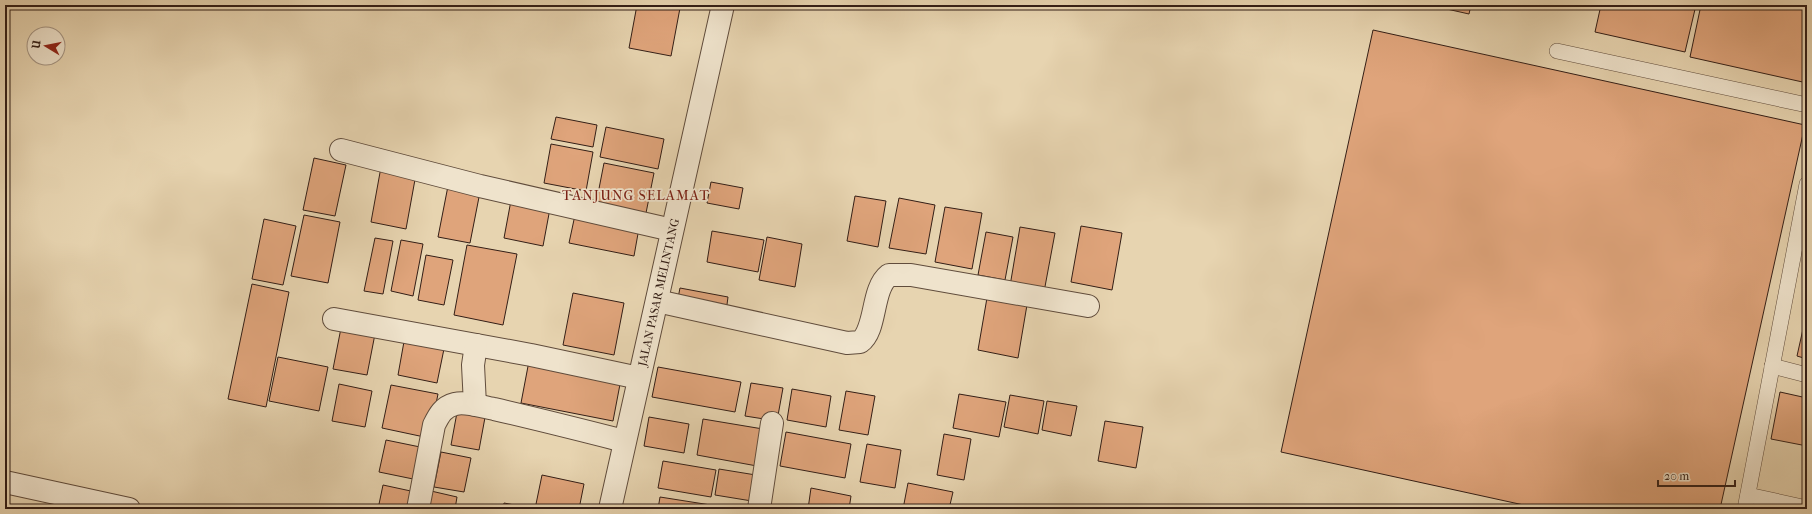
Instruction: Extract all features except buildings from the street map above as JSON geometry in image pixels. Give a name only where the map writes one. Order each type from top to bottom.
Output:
[{"type":"street","name":"JALAN PASAR MELINTANG","points":[[610,509],[624,441],[723,5]]},
{"type":"street","points":[[341,150],[480,186],[672,230]]},
{"type":"street","points":[[656,301],[847,343],[860,342],[867,335],[881,283],[889,275],[911,275],[1088,306]]},
{"type":"street","points":[[334,319],[476,345],[639,378]]},
{"type":"street","points":[[475,405],[473,376],[476,345]]},
{"type":"street","points":[[418,509],[434,425],[440,414],[446,408],[455,404],[475,405],[624,441]]},
{"type":"street","points":[[759,509],[772,423]]},
{"type":"street","points":[[5,482],[129,509]]},
{"type":"lane","points":[[1557,51],[1807,105]]},
{"type":"lane","points":[[1807,184],[1746,502],[1807,508]]},
{"type":"lane","points":[[1772,366],[1807,375]]},
{"type":"district","name":"TANJUNG SELAMAT","points":[[636,195]]}]
